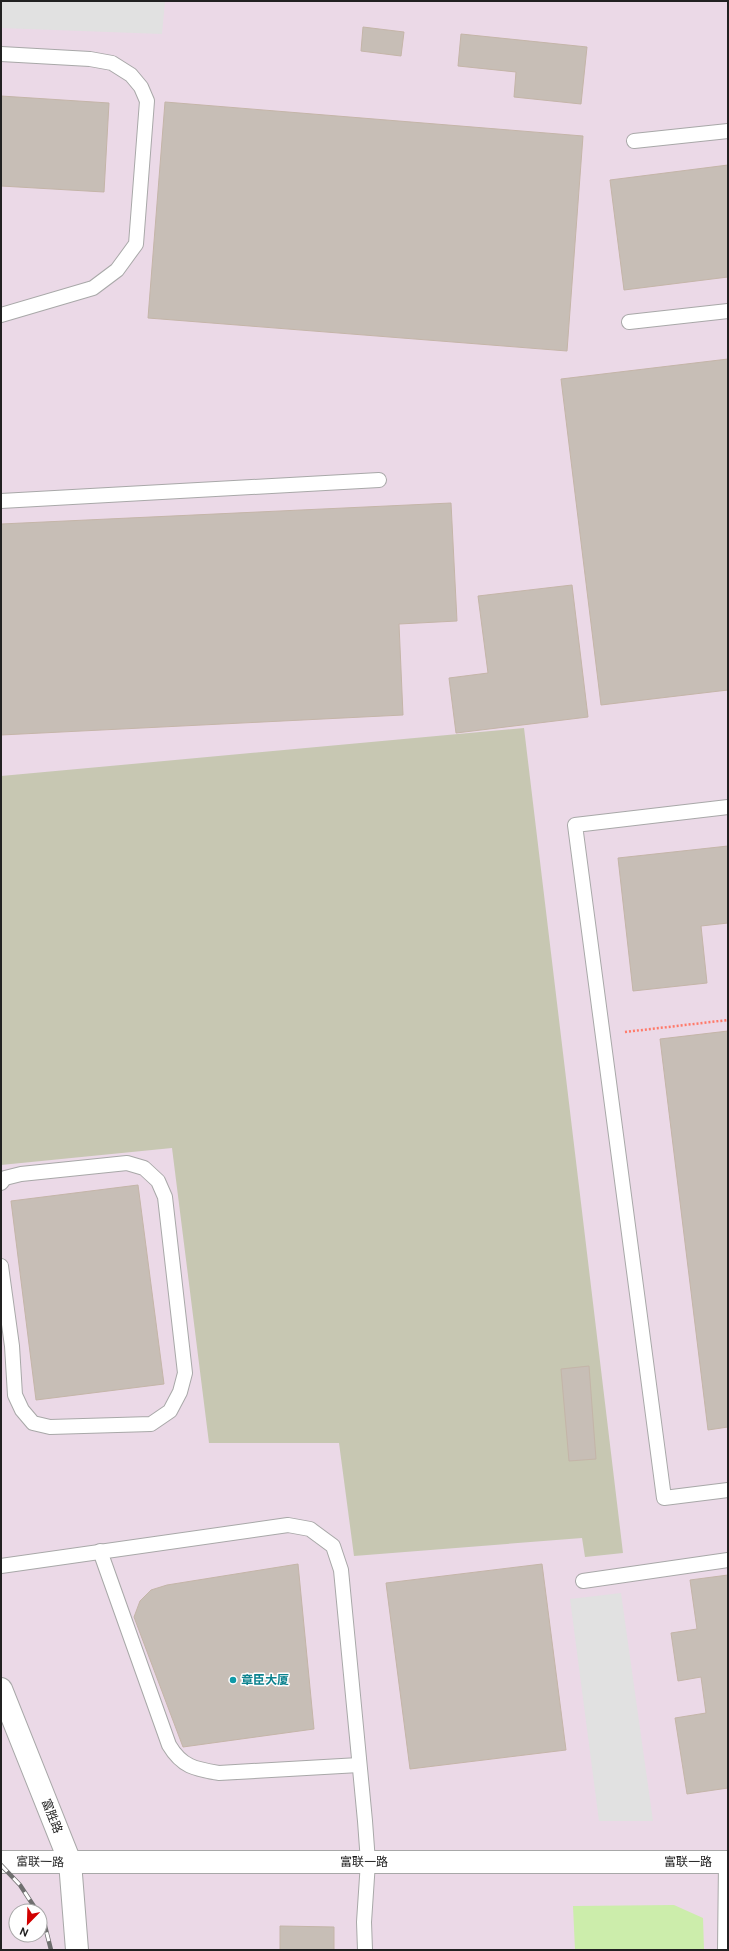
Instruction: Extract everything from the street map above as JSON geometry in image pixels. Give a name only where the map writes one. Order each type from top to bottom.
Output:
[{"type":"street","name":"富胜路","points":[[1,1689],[6,1716],[70,1862],[77,1950]]},
{"type":"street","name":"富联一路","points":[[1,1862],[727,1862]]},
{"type":"lane","points":[[1,54],[90,59],[112,63],[131,75],[141,87],[147,101],[136,244],[117,270],[93,288],[1,315]]},
{"type":"lane","points":[[634,141],[728,131]]},
{"type":"lane","points":[[629,322],[728,311]]},
{"type":"lane","points":[[1,500],[379,480]]},
{"type":"lane","points":[[728,807],[575,825],[664,1498],[728,1490]]},
{"type":"lane","points":[[1,1183],[5,1178],[21,1174],[127,1163],[144,1168],[158,1181],[165,1197],[186,1373],[180,1392],[170,1411],[151,1424],[50,1426],[33,1423],[22,1410],[16,1395],[6,1347],[1,1266]]},
{"type":"lane","points":[[1,1566],[288,1525],[310,1530],[332,1546],[341,1570],[368,1862],[364,1922],[365,1950]]},
{"type":"lane","points":[[100,1551],[169,1745],[177,1758],[197,1769],[219,1773],[359,1765]]},
{"type":"lane","points":[[583,1581],[728,1560]]},
{"type":"lane","points":[[725,1950],[727,1862]]},
{"type":"path","points":[[602,1034],[728,1020]]},
{"type":"shaded area","points":[[1,1],[728,1],[728,1950],[1,1950]]},
{"type":"shaded area","points":[[1,1],[165,1],[162,34],[1,28]]},
{"type":"shaded area","points":[[524,728],[623,1553],[585,1557],[582,1538],[354,1556],[339,1443],[209,1443],[172,1148],[1,1165],[1,776]]},
{"type":"shaded area","points":[[621,1593],[653,1821],[599,1821],[570,1599]]},
{"type":"green space","points":[[674,1905],[703,1918],[704,1950],[575,1950],[573,1906]]},
{"type":"building","points":[[363,27],[404,32],[401,56],[361,51]]},
{"type":"building","points":[[461,34],[587,47],[581,104],[514,97],[516,72],[458,66]]},
{"type":"building","points":[[1,96],[109,103],[104,192],[1,186]]},
{"type":"building","points":[[165,102],[583,136],[567,351],[148,318]]},
{"type":"building","points":[[728,165],[728,277],[624,290],[610,180]]},
{"type":"building","points":[[728,359],[728,690],[601,705],[561,379]]},
{"type":"building","points":[[451,503],[457,621],[399,624],[403,715],[1,735],[1,524]]},
{"type":"building","points":[[572,585],[588,717],[456,733],[449,678],[488,673],[478,596]]},
{"type":"building","points":[[728,846],[728,923],[701,926],[707,983],[633,991],[618,858]]},
{"type":"building","points":[[728,1031],[728,1427],[708,1430],[660,1039]]},
{"type":"building","points":[[138,1185],[164,1384],[36,1400],[11,1201]]},
{"type":"building","points":[[589,1366],[596,1459],[569,1461],[561,1369]]},
{"type":"building","name":"章臣大厦","points":[[298,1564],[314,1729],[183,1747],[134,1617],[140,1601],[151,1590],[167,1585]]},
{"type":"building","points":[[542,1564],[566,1750],[410,1769],[386,1583]]},
{"type":"building","points":[[728,1575],[728,1788],[687,1794],[675,1718],[706,1713],[701,1677],[678,1681],[671,1633],[697,1629],[690,1580]]},
{"type":"building","points":[[280,1926],[334,1927],[334,1950],[280,1950]]},
{"type":"railway","points":[[1,1865],[20,1885],[32,1903]]},
{"type":"railway","points":[[48,1938],[51,1950]]},
{"type":"place","name":"章臣大厦","points":[[233,1680]]}]
